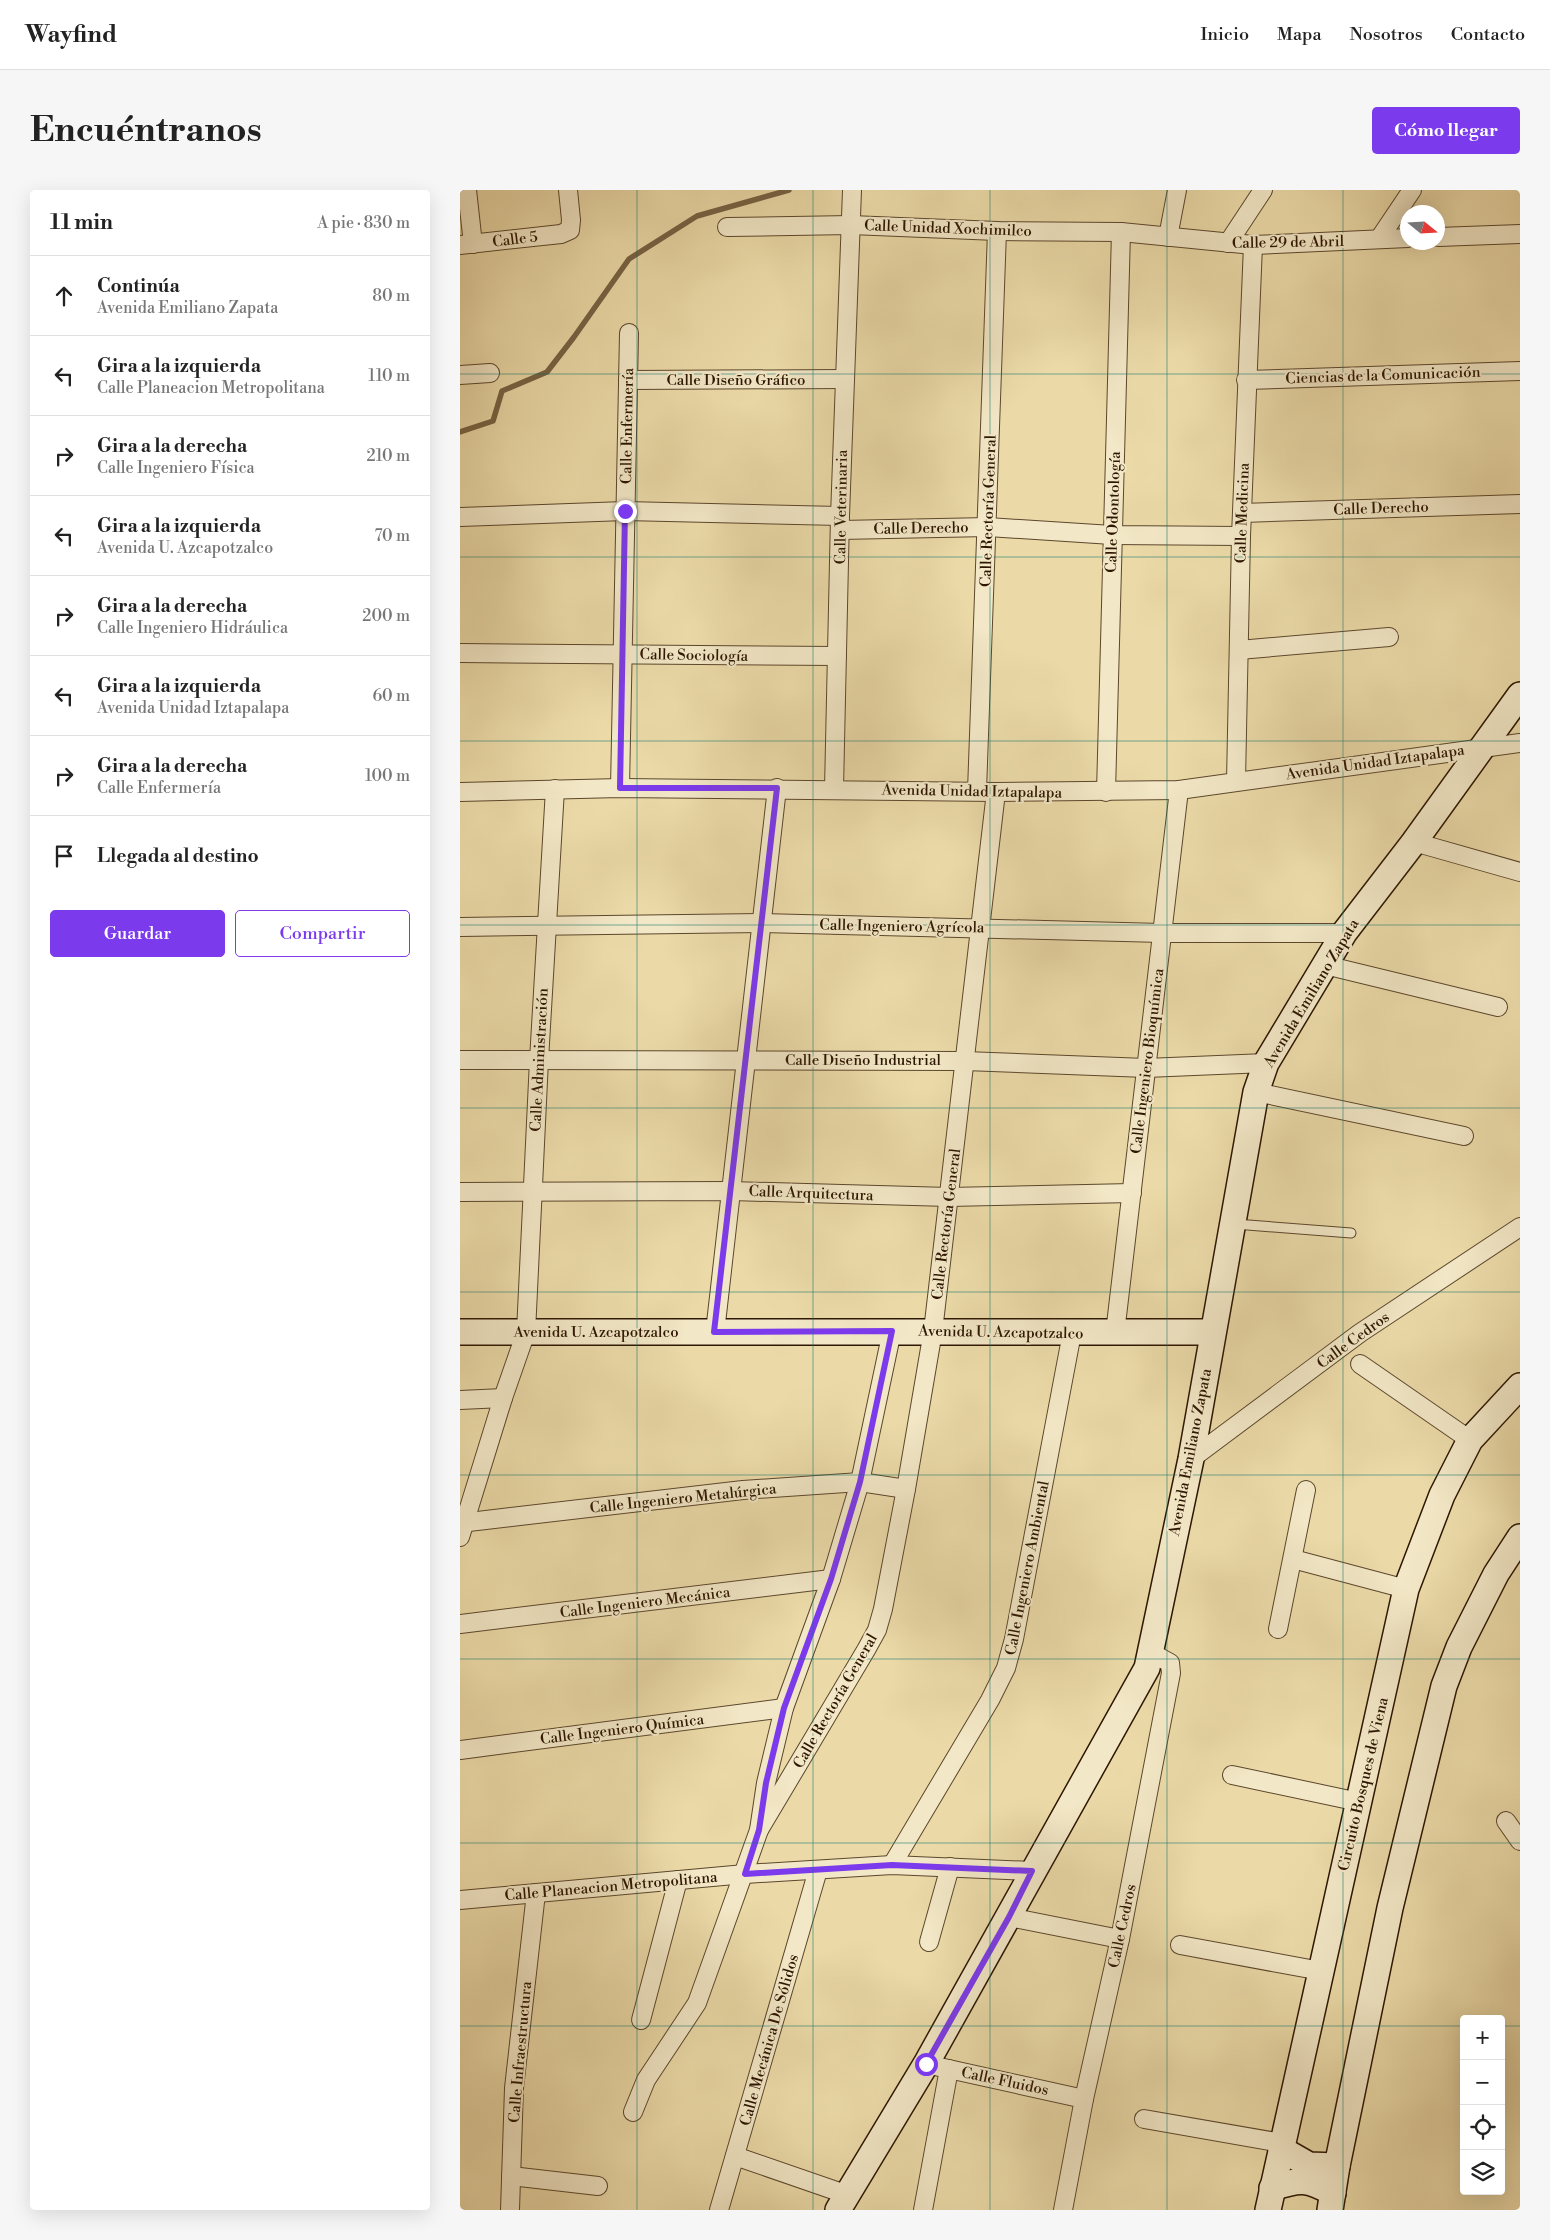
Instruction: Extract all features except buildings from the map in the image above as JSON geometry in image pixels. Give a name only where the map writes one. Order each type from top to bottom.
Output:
[{"type":"street","points":[[466,245],[467,190]]},
{"type":"street","name":"Calle 5","points":[[466,245],[561,234],[570,230],[568,190]]},
{"type":"street","name":"Calle Veterinaria","points":[[834,789],[840,523],[852,190]]},
{"type":"street","points":[[1168,237],[1177,190]]},
{"type":"street","points":[[1228,243],[1263,190]]},
{"type":"street","points":[[1380,239],[1412,190]]},
{"type":"street","name":"Calle Unidad Xochimilco","points":[[727,227],[852,225],[997,231],[1121,232],[1168,237]]},
{"type":"street","name":"Calle Rectoría General","points":[[977,791],[988,527],[997,231]]},
{"type":"street","name":"Calle Odontología","points":[[1106,792],[1121,232]]},
{"type":"street","points":[[1445,237],[1520,234]]},
{"type":"street","name":"Calle 29 de Abril","points":[[1168,237],[1253,245],[1400,238]]},
{"type":"street","name":"Calle Medicina","points":[[1236,782],[1240,536],[1253,245]]},
{"type":"street","name":"Calle Enfermería","points":[[620,788],[628,333]]},
{"type":"street","name":"Ciencias de la Comunicación","points":[[1246,380],[1520,371]]},
{"type":"street","points":[[460,375],[490,373]]},
{"type":"street","name":"Calle Diseño Gráfico","points":[[628,380],[845,379]]},
{"type":"street","name":"Calle Derecho","points":[[1242,513],[1520,504]]},
{"type":"street","name":"Calle Derecho","points":[[460,517],[625,511],[840,523],[988,527],[1112,535],[1240,536]]},
{"type":"street","points":[[1239,650],[1389,637]]},
{"type":"street","name":"Calle Sociología","points":[[460,653],[837,656]]},
{"type":"street","name":"Avenida Emiliano Zapata","points":[[843,2202],[937,2067],[1032,1871],[1147,1668],[1190,1459],[1256,1092],[1266,1063],[1344,933],[1414,842],[1520,695]]},
{"type":"street","name":"Avenida Unidad Iztapalapa","points":[[460,792],[620,788],[777,788],[996,792],[1179,790],[1520,742]]},
{"type":"street","points":[[714,1332],[777,788]]},
{"type":"street","name":"Calle Administración","points":[[462,1528],[526,1332],[539,1060],[555,790]]},
{"type":"street","name":"Calle Ingeniero Bioquímica","points":[[1115,1333],[1179,790]]},
{"type":"street","name":"Calle Rectoría General","points":[[759,1830],[877,1630],[906,1489],[933,1331],[996,792]]},
{"type":"street","points":[[1414,842],[1520,872]]},
{"type":"street","name":"Calle Ingeniero Agrícola","points":[[460,927],[761,924],[980,927],[1162,933],[1344,933]]},
{"type":"street","points":[[1325,965],[1498,1007]]},
{"type":"street","name":"Calle Diseño Industrial","points":[[460,1060],[965,1061],[1146,1068],[1266,1063]]},
{"type":"street","points":[[1256,1092],[1464,1136]]},
{"type":"street","name":"Calle Arquitectura","points":[[460,1192],[730,1191],[948,1197],[1132,1193]]},
{"type":"street","name":"Calle Cedros","points":[[1190,1459],[1360,1333],[1520,1227]]},
{"type":"street","points":[[633,2112],[646,2080],[697,2003],[745,1874],[759,1830],[766,1783],[784,1708],[831,1579],[860,1482],[892,1331]]},
{"type":"street","name":"Avenida U. Azcapotzalco","points":[[460,1332],[1212,1332]]},
{"type":"street","name":"Calle Ingeniero Ambiental","points":[[892,1865],[990,1700],[1006,1668],[1014,1639],[1072,1333]]},
{"type":"street","points":[[1360,1364],[1470,1440]]},
{"type":"street","name":"Circuito Bosques de Viena","points":[[1270,2199],[1406,1589],[1442,1495],[1470,1440],[1520,1386]]},
{"type":"street","points":[[460,1400],[503,1398]]},
{"type":"street","name":"Calle Ingeniero Metalúrgica","points":[[462,1528],[743,1490],[860,1482],[906,1489]]},
{"type":"street","points":[[1278,1629],[1306,1490]]},
{"type":"street","points":[[1332,2202],[1337,2166],[1390,1908],[1444,1686],[1459,1647],[1496,1574],[1520,1537]]},
{"type":"street","points":[[1293,1559],[1406,1589]]},
{"type":"street","name":"Calle Ingeniero Mecánica","points":[[460,1624],[831,1579]]},
{"type":"street","name":"Calle Cedros","points":[[1063,2210],[1084,2099],[1120,1939],[1171,1673],[1170,1663],[1150,1652]]},
{"type":"street","name":"Calle Ingeniero Química","points":[[460,1750],[784,1708]]},
{"type":"street","points":[[1232,1776],[1359,1802]]},
{"type":"street","points":[[1506,1821],[1520,1841]]},
{"type":"street","name":"Calle Planeacion Metropolitana","points":[[460,1900],[745,1874],[892,1865],[1032,1871]]},
{"type":"street","points":[[929,1942],[950,1867]]},
{"type":"street","name":"Calle Mecánica De Sólidos","points":[[719,2210],[818,1870]]},
{"type":"street","points":[[641,2020],[678,1880]]},
{"type":"street","name":"Calle Infraestructura","points":[[510,2210],[514,2088],[536,1894]]},
{"type":"street","points":[[1009,1917],[1120,1939]]},
{"type":"street","points":[[1180,1945],[1320,1970]]},
{"type":"street","points":[[923,2210],[937,2067]]},
{"type":"street","name":"Calle Fluidos","points":[[937,2067],[1084,2099]]},
{"type":"street","points":[[1144,2119],[1281,2146],[1309,2165],[1337,2166]]},
{"type":"street","points":[[735,2156],[843,2202]]},
{"type":"street","points":[[511,2176],[598,2186]]},
{"type":"street","points":[[1270,2199],[1295,2180],[1306,2180],[1314,2182],[1332,2202]]},
{"type":"lane","points":[[1232,1224],[1352,1233]]},
{"type":"waterway","points":[[460,432],[493,421],[502,391],[547,372],[629,259],[697,216],[789,190]]},
{"type":"route","points":[[625,511],[620,788],[777,788],[714,1332],[892,1331],[860,1482],[831,1579],[784,1708],[766,1783],[759,1830],[745,1874],[892,1865],[1032,1871],[1009,1917],[926,2064]]}]
